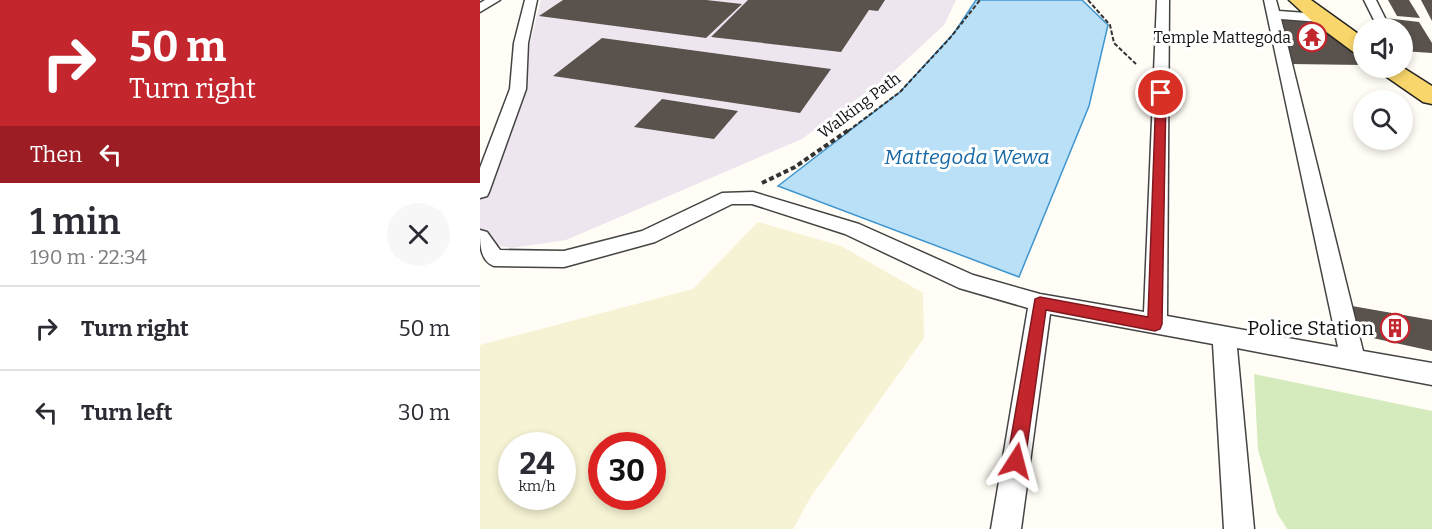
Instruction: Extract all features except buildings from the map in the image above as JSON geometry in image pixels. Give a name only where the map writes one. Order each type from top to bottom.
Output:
[{"type":"main road","points":[[1299,0],[1353,41]]},
{"type":"main road","points":[[1407,78],[1432,97]]},
{"type":"street","points":[[480,8],[494,0]]},
{"type":"street","points":[[480,192],[518,89],[521,43],[531,0]]},
{"type":"street","points":[[1155,324],[1163,0]]},
{"type":"street","points":[[1370,0],[1379,18]]},
{"type":"street","points":[[1320,18],[1271,8],[1353,359]]},
{"type":"street","points":[[480,237],[494,258],[564,259],[648,237],[729,198],[753,198],[852,229],[967,282],[1040,303],[1432,375]]},
{"type":"street","points":[[1006,529],[1040,303]]},
{"type":"street","points":[[1224,336],[1239,529]]},
{"type":"path","name":"Walking Path","points":[[729,198],[795,167],[900,92],[950,38],[980,0]]},
{"type":"path","points":[[1088,0],[1110,26],[1114,43],[1136,64]]},
{"type":"shaded area","points":[[541,0],[956,0],[944,25],[890,75],[802,139],[566,240],[512,248],[480,242],[480,198],[507,132]]},
{"type":"shaded area","points":[[758,222],[841,246],[923,293],[924,338],[810,498],[793,529],[480,529],[480,345],[693,289]]},
{"type":"green space","points":[[1254,374],[1432,411],[1432,529],[1287,529],[1277,513],[1258,450]]},
{"type":"water","name":"Mattegoda Wewa","points":[[976,0],[1082,0],[1108,25],[1089,106],[1019,277],[778,186],[900,92],[954,33]]},
{"type":"place","name":"Temple Mattegoda","points":[[1312,37]]},
{"type":"place","name":"Police Station","points":[[1395,328]]},
{"type":"route","points":[[1016,461],[1040,303],[1155,324],[1161,93]]}]
